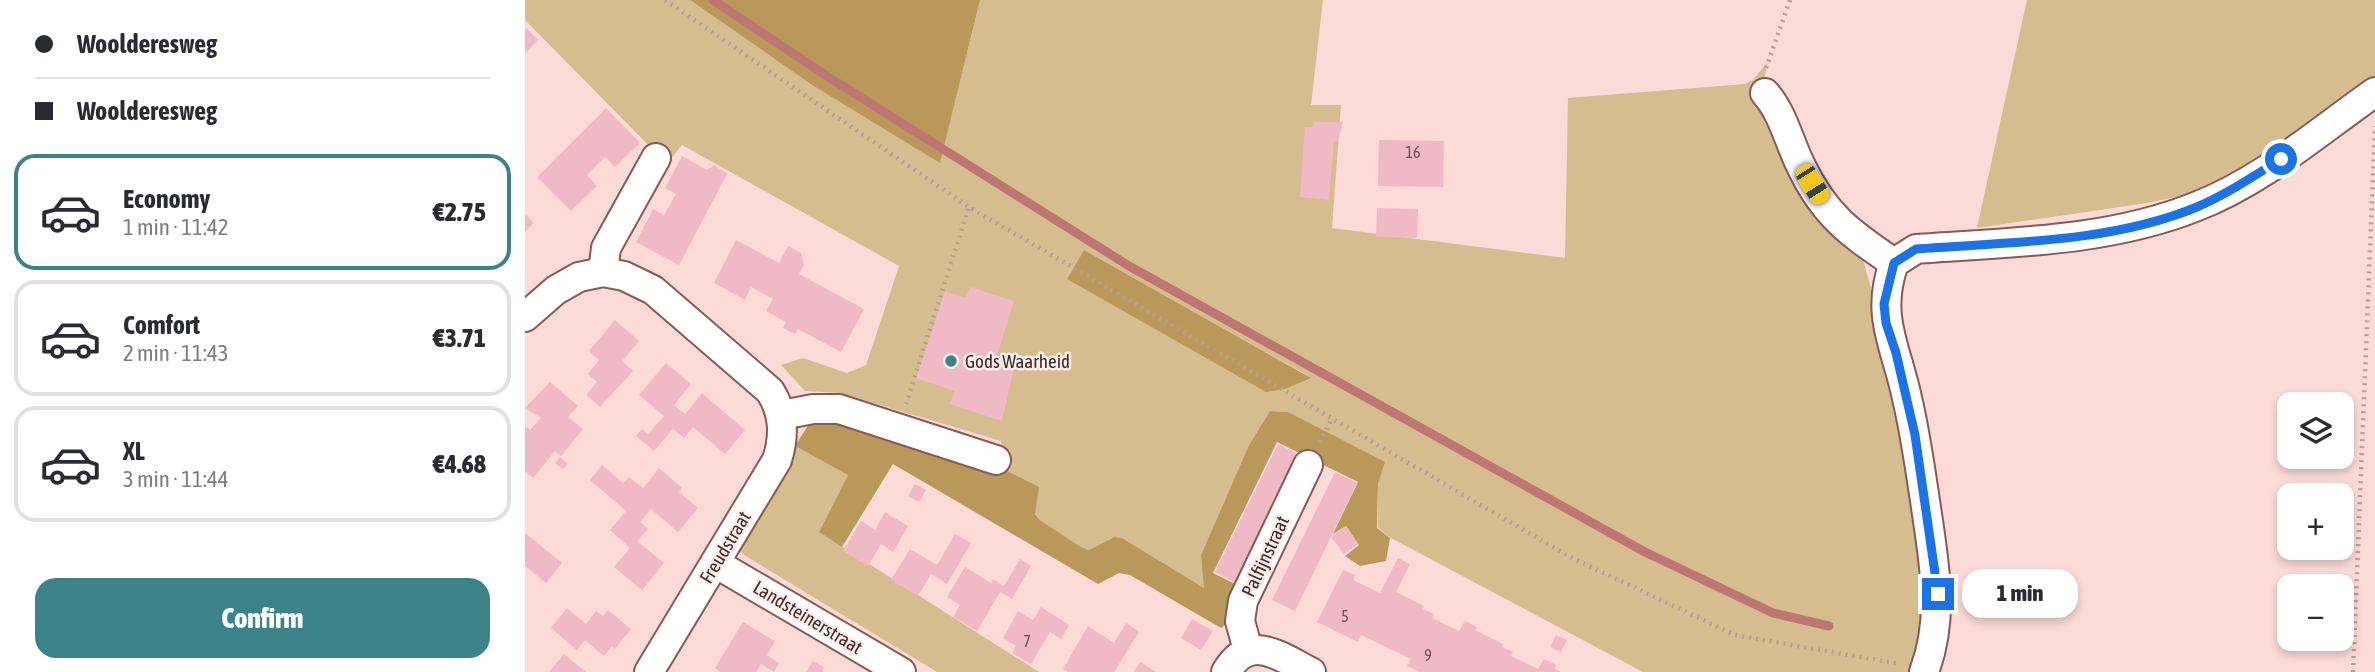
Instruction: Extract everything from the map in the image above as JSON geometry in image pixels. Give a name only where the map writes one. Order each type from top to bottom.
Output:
[{"type":"street","points":[[1925,671],[1933,649],[1938,594],[1916,443],[1896,353],[1886,323],[1886,293],[1894,263],[1916,249],[2082,236],[2195,207],[2237,188],[2375,92]]},
{"type":"street","points":[[1765,93],[1774,103],[1802,168],[1832,217],[1894,263]]},
{"type":"street","points":[[603,272],[606,248],[656,158]]},
{"type":"street","points":[[525,317],[556,290],[579,276],[603,272],[625,276],[653,290],[770,391],[782,415],[813,409],[839,409],[996,460]]},
{"type":"street","name":"Freudstraat","points":[[649,672],[778,460],[782,444],[782,415]]},
{"type":"street","name":"Palfijnstraat","points":[[1248,650],[1240,621],[1243,601],[1308,465]]},
{"type":"street","name":"Landsteinerstraat","points":[[715,563],[901,672]]},
{"type":"street","points":[[1226,672],[1239,654],[1248,650],[1269,652],[1311,672]]},
{"type":"path","points":[[665,0],[969,207],[1558,550],[1735,635],[1925,671]]},
{"type":"path","points":[[1765,93],[1763,80],[1790,0]]},
{"type":"path","points":[[2353,672],[2375,118]]},
{"type":"path","points":[[899,428],[969,207]]},
{"type":"shaded area","points":[[525,0],[690,0],[812,85],[940,162],[980,0],[1323,0],[1311,105],[1341,105],[1332,228],[1565,258],[1568,98],[1745,84],[1753,80],[1767,63],[1763,89],[1862,257],[1899,383],[1927,550],[1917,672],[1643,672],[1391,538],[1378,528],[1378,483],[1288,412],[1270,411],[1249,445],[1201,555],[1205,589],[1122,538],[1114,537],[1089,550],[1081,547],[1040,520],[1003,469],[1001,441],[840,393],[805,391],[781,365],[803,358],[847,373],[866,365],[899,266],[682,145],[667,164],[525,20]],"holes":[[[1084,250],[1310,377],[1067,279]]]},
{"type":"shaded area","points":[[690,0],[980,0],[940,163],[812,85]]},
{"type":"shaded area","points":[[2027,0],[2375,0],[2375,82],[2252,165],[2200,192],[2147,203],[1977,228]]},
{"type":"shaded area","points":[[1084,250],[1311,378],[1285,389],[1266,392],[1067,279]]},
{"type":"shaded area","points":[[1270,411],[1288,412],[1385,462],[1378,483],[1377,528],[1390,538],[1386,561],[1360,566],[1345,556],[1359,545],[1346,526],[1333,534],[1358,482],[1277,442],[1213,573],[1237,585],[1226,624],[1221,628],[1130,575],[1119,573],[1098,584],[893,464],[842,547],[819,532],[848,475],[795,446],[809,424],[825,418],[1003,469],[1039,487],[1035,514],[1081,547],[1089,550],[1114,537],[1122,538],[1204,588],[1201,555],[1249,445]]},
{"type":"shaded area","points":[[795,446],[848,475],[819,532],[1039,672],[937,672],[744,555],[740,550],[743,534]]},
{"type":"building","points":[[525,27],[538,40],[525,54]]},
{"type":"building","points":[[606,108],[640,143],[615,167],[605,157],[587,175],[597,186],[571,211],[537,177]]},
{"type":"building","points":[[1314,122],[1343,122],[1338,141],[1334,141],[1329,200],[1300,197],[1305,127],[1313,127]]},
{"type":"building","points":[[1379,140],[1444,141],[1443,187],[1378,186]]},
{"type":"building","points":[[682,156],[707,170],[714,165],[727,174],[679,265],[636,242],[653,209],[664,215],[676,194],[665,188]]},
{"type":"building","points":[[1377,208],[1418,209],[1417,238],[1376,237]]},
{"type":"building","points":[[525,214],[534,223],[525,232]]},
{"type":"building","points":[[736,240],[779,263],[788,246],[801,253],[804,265],[799,274],[864,309],[841,352],[798,329],[795,334],[783,328],[786,322],[766,311],[773,299],[751,287],[745,300],[714,283]]},
{"type":"building","points":[[970,287],[1014,301],[995,362],[1014,368],[1002,421],[950,404],[955,391],[916,378],[945,291],[966,298]]},
{"type":"building","points":[[615,320],[639,341],[622,361],[633,371],[600,407],[586,395],[597,382],[588,374],[599,360],[589,351]]},
{"type":"building","points":[[666,363],[691,384],[674,405],[685,414],[702,393],[745,430],[725,454],[693,427],[684,438],[673,429],[654,451],[636,436],[642,429],[648,434],[664,416],[639,395]]},
{"type":"building","points":[[550,382],[578,406],[568,417],[583,429],[561,456],[555,451],[533,478],[525,471],[525,426],[530,430],[541,418],[525,408]]},
{"type":"building","points":[[1278,444],[1300,455],[1238,584],[1215,572]]},
{"type":"building","points":[[560,457],[568,464],[563,469],[555,463]]},
{"type":"building","points":[[602,465],[623,483],[629,477],[643,488],[659,468],[682,488],[679,492],[698,508],[678,532],[651,509],[640,522],[648,529],[637,541],[664,563],[642,590],[614,567],[630,548],[610,530],[626,511],[590,480]]},
{"type":"building","points":[[1335,472],[1357,483],[1295,611],[1272,600]]},
{"type":"building","points":[[915,484],[926,490],[919,502],[908,496]]},
{"type":"building","points":[[885,512],[908,526],[893,552],[881,544],[868,566],[843,551],[861,521],[875,530]]},
{"type":"building","points":[[1346,526],[1358,544],[1344,554],[1331,537]]},
{"type":"building","points":[[525,533],[562,563],[546,583],[525,566]]},
{"type":"building","points":[[955,534],[971,543],[947,584],[931,574],[918,596],[891,580],[910,549],[937,565]]},
{"type":"building","points":[[1398,558],[1410,564],[1396,592],[1424,606],[1423,609],[1434,614],[1432,618],[1459,631],[1465,621],[1477,627],[1475,630],[1503,644],[1502,647],[1513,652],[1511,656],[1538,669],[1544,659],[1556,665],[1554,669],[1561,672],[1420,672],[1407,666],[1411,659],[1361,635],[1358,642],[1317,622],[1343,570],[1355,575],[1353,580],[1380,593]]},
{"type":"building","points":[[1020,559],[1031,566],[1012,599],[1000,592],[977,631],[953,617],[960,605],[947,597],[965,567],[991,583],[993,579],[1004,586]]},
{"type":"building","points":[[1041,607],[1069,625],[1061,639],[1050,632],[1031,664],[1012,653],[1016,646],[1003,638],[1018,611],[1033,620]]},
{"type":"building","points":[[567,608],[586,624],[596,611],[603,616],[608,610],[631,629],[615,649],[612,646],[604,656],[585,640],[577,650],[551,628]]},
{"type":"building","points":[[1192,619],[1213,631],[1201,650],[1181,638]]},
{"type":"building","points":[[743,622],[775,641],[767,655],[779,663],[774,672],[761,664],[756,672],[721,672],[715,668]]},
{"type":"building","points":[[1126,623],[1139,632],[1114,672],[1068,672],[1063,669],[1088,626],[1114,643]]},
{"type":"building","points":[[1556,635],[1567,640],[1561,652],[1550,647]]},
{"type":"building","points":[[564,654],[586,672],[549,672]]},
{"type":"building","points":[[813,661],[824,667],[822,672],[806,672]]},
{"type":"building","points":[[1140,662],[1156,672],[1134,672]]},
{"type":"waterway","points":[[713,0],[830,78],[1129,266],[1643,551],[1773,613],[1829,626]]},
{"type":"place","name":"Gods Waarheid","points":[[951,361]]},
{"type":"route","points":[[1938,594],[1915,435],[1896,353],[1886,323],[1884,304],[1894,263],[1916,249],[2082,236],[2145,223],[2195,207],[2237,188],[2281,159]]}]
